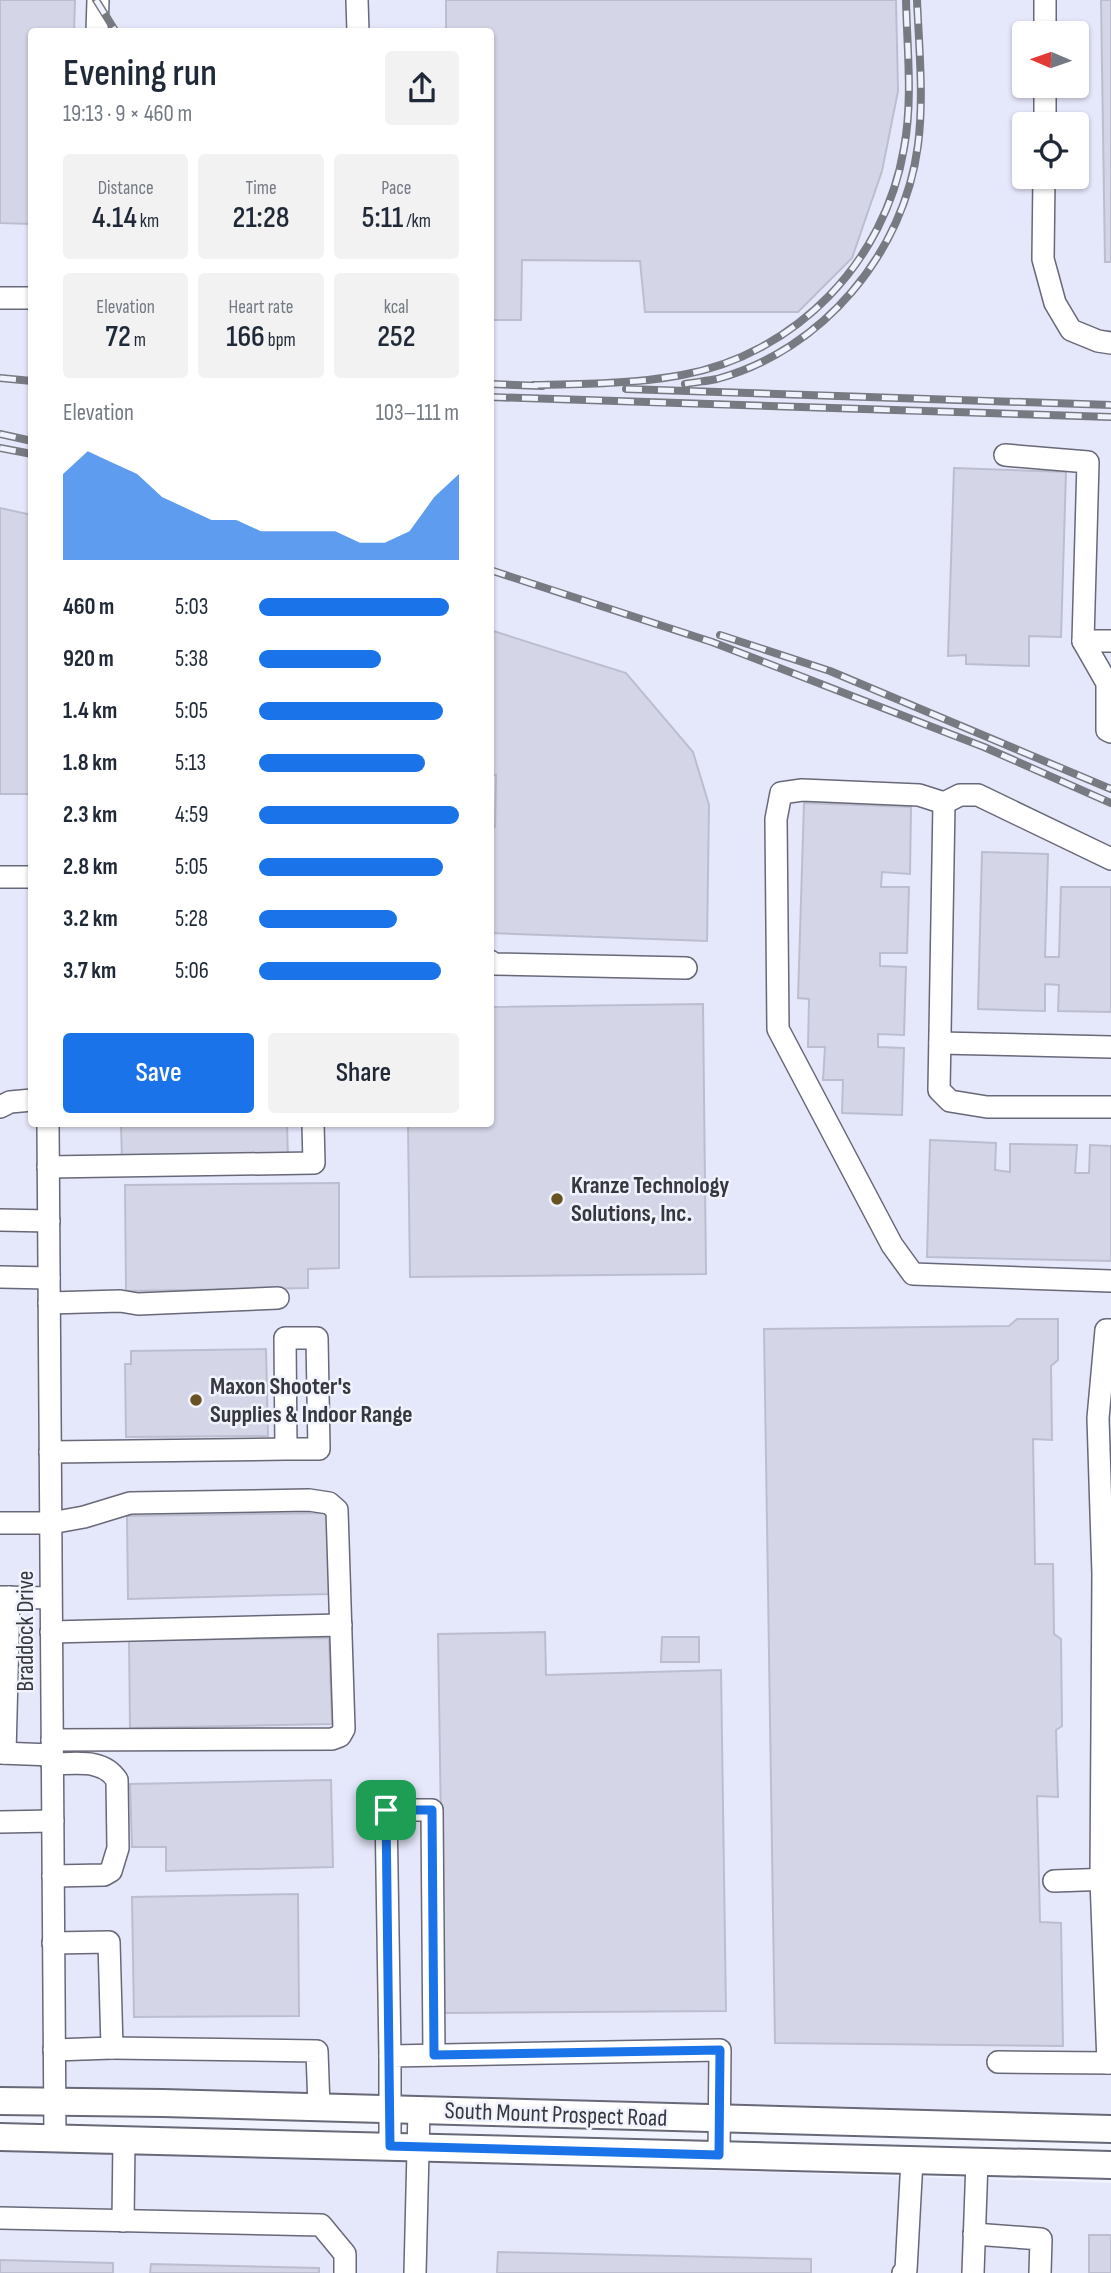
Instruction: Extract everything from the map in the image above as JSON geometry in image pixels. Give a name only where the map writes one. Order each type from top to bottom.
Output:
[{"type":"main road","name":"South Mount Prospect Road","points":[[0,2101],[163,2103],[1111,2129]]},
{"type":"main road","name":"South Mount Prospect Road","points":[[0,2137],[1111,2165]]},
{"type":"street","points":[[97,28],[98,0]]},
{"type":"street","points":[[357,0],[358,28]]},
{"type":"street","points":[[1045,0],[1045,21]]},
{"type":"street","points":[[1044,189],[1043,259],[1055,303],[1071,330],[1098,341],[1111,343]]},
{"type":"street","points":[[0,298],[28,298]]},
{"type":"street","points":[[1005,455],[1088,462],[1083,641],[1107,684],[1107,730],[1111,732]]},
{"type":"street","points":[[1083,641],[1111,641]]},
{"type":"street","points":[[1111,859],[978,795],[960,795],[944,803],[919,795],[802,790],[781,793],[776,819],[778,1029],[892,1245],[913,1274],[1111,1280]]},
{"type":"street","points":[[944,803],[939,1090],[950,1101],[987,1107],[1111,1107]]},
{"type":"street","points":[[0,877],[28,877]]},
{"type":"street","points":[[494,964],[685,968]]},
{"type":"street","points":[[940,1043],[1111,1047]]},
{"type":"street","points":[[0,1107],[10,1102],[28,1100]]},
{"type":"street","name":"Braddock Drive","points":[[48,1127],[55,2138]]},
{"type":"street","points":[[48,1167],[314,1163],[313,1127]]},
{"type":"street","points":[[0,1220],[48,1221]]},
{"type":"street","points":[[0,1277],[49,1278]]},
{"type":"street","points":[[49,1303],[120,1301],[138,1304],[278,1298]]},
{"type":"street","points":[[998,2062],[1110,2063],[1103,1574],[1105,1496],[1098,1418],[1106,1330],[1111,1330]]},
{"type":"street","points":[[50,1452],[319,1449],[317,1338],[285,1338],[286,1449]]},
{"type":"street","points":[[0,1522],[51,1523],[84,1517],[130,1503],[309,1500],[329,1503],[337,1510],[344,1729],[340,1736],[332,1739],[96,1740],[52,1753]]},
{"type":"street","points":[[51,1598],[5,1597],[3,1753],[52,1753],[94,1763],[112,1771],[117,1780],[118,1834],[118,1848],[111,1871],[104,1875],[53,1876]]},
{"type":"street","points":[[51,1632],[341,1625]]},
{"type":"street","points":[[390,2146],[386,1810],[432,1810],[434,2055]]},
{"type":"street","points":[[0,1822],[53,1821]]},
{"type":"street","points":[[1054,1881],[1106,1880]]},
{"type":"street","points":[[53,1943],[109,1942],[113,2048]]},
{"type":"street","points":[[54,2050],[113,2048],[317,2051],[319,2108]]},
{"type":"street","points":[[390,2056],[720,2050],[719,2155]]},
{"type":"street","points":[[415,2273],[419,2110]]},
{"type":"street","points":[[123,2221],[124,2140]]},
{"type":"street","points":[[906,2272],[912,2160]]},
{"type":"street","points":[[973,2273],[977,2161]]},
{"type":"street","points":[[0,2218],[321,2225],[345,2254],[345,2273]]},
{"type":"street","points":[[974,2234],[1041,2239],[1040,2273]]},
{"type":"shaded area","points":[[0,0],[1111,0],[1111,2123],[0,2091]]},
{"type":"shaded area","points":[[0,2149],[1111,2183],[1111,2273],[0,2273]]},
{"type":"building","points":[[0,0],[75,0],[74,28],[28,28],[28,224],[0,223]]},
{"type":"building","points":[[446,0],[896,0],[898,91],[882,171],[852,258],[798,312],[645,312],[640,261],[522,260],[521,320],[494,320],[494,28],[446,28]]},
{"type":"building","points":[[1101,0],[1111,0],[1111,262],[1105,262]]},
{"type":"building","points":[[954,468],[1066,472],[1061,637],[1029,636],[1029,666],[966,664],[966,655],[948,656]]},
{"type":"building","points":[[0,508],[28,514],[28,794],[0,794]]},
{"type":"building","points":[[494,631],[626,673],[693,752],[709,805],[707,941],[494,933]]},
{"type":"building","points":[[804,803],[911,807],[910,874],[882,872],[881,887],[909,887],[907,953],[880,953],[880,966],[906,967],[904,1035],[878,1034],[878,1047],[904,1048],[902,1115],[842,1113],[843,1080],[823,1080],[825,1047],[808,1047],[809,999],[798,998]]},
{"type":"building","points":[[982,852],[1048,854],[1045,957],[1059,957],[1061,887],[1111,887],[1111,1012],[1058,1011],[1059,985],[1045,984],[1045,1011],[978,1009]]},
{"type":"building","name":"Kranze Technology Solutions, Inc.","points":[[703,1004],[706,1274],[410,1277],[408,1127],[494,1127],[494,1007]]},
{"type":"building","points":[[121,1127],[287,1127],[288,1158],[122,1160]]},
{"type":"building","points":[[930,1140],[996,1143],[995,1170],[1010,1172],[1010,1144],[1077,1145],[1075,1173],[1089,1173],[1090,1145],[1111,1146],[1111,1261],[927,1257]]},
{"type":"building","points":[[339,1183],[339,1268],[308,1269],[308,1288],[126,1291],[125,1185]]},
{"type":"building","points":[[1017,1319],[1058,1319],[1058,1360],[1051,1366],[1052,1440],[1033,1439],[1035,1564],[1053,1564],[1054,1634],[1061,1639],[1062,1726],[1056,1730],[1058,1797],[1037,1796],[1040,1922],[1061,1923],[1063,2046],[775,2043],[764,1329],[1009,1326]]},
{"type":"building","name":"Maxon Shooter's Supplies & Indoor Range","points":[[266,1349],[268,1436],[126,1437],[125,1364],[131,1364],[131,1351]]},
{"type":"building","points":[[328,1513],[329,1594],[128,1599],[127,1516]]},
{"type":"building","points":[[545,1632],[546,1675],[721,1670],[726,2011],[444,2013],[438,1634]]},
{"type":"building","points":[[662,1637],[699,1637],[699,1662],[661,1662]]},
{"type":"building","points":[[329,1638],[332,1724],[130,1728],[129,1640]]},
{"type":"building","points":[[331,1780],[333,1867],[166,1871],[166,1847],[132,1847],[130,1784]]},
{"type":"building","points":[[298,1894],[299,2016],[134,2017],[132,1897]]},
{"type":"building","points":[[1089,2235],[1111,2235],[1111,2273],[1089,2273]]},
{"type":"building","points":[[498,2252],[811,2259],[811,2273],[497,2273]]},
{"type":"building","points":[[0,2260],[113,2263],[113,2273],[0,2273]]},
{"type":"building","points":[[151,2264],[319,2268],[319,2273],[150,2273]]},
{"type":"railway","points":[[96,0],[114,28]]},
{"type":"railway","points":[[534,385],[645,380],[682,375],[723,364],[762,347],[797,324],[829,296],[855,264],[877,229],[894,190],[907,130],[909,74],[906,0]]},
{"type":"railway","points":[[685,384],[717,379],[755,365],[791,345],[823,321],[852,292],[876,259],[896,223],[910,185],[918,145],[921,91],[917,0]]},
{"type":"railway","points":[[0,378],[28,381]]},
{"type":"railway","points":[[494,384],[542,386]]},
{"type":"railway","points":[[626,389],[1111,405]]},
{"type":"railway","points":[[494,397],[1111,417]]},
{"type":"railway","points":[[0,434],[28,440]]},
{"type":"railway","points":[[0,448],[28,453]]},
{"type":"railway","points":[[494,571],[712,642],[984,747],[1111,803]]},
{"type":"railway","points":[[720,635],[830,671],[1111,789]]},
{"type":"place","name":"Kranze Technology Solutions, Inc.","points":[[557,1199]]},
{"type":"place","name":"Maxon Shooter's Supplies & Indoor Range","points":[[196,1400]]},
{"type":"route","points":[[386,1810],[432,1810],[434,2055],[720,2050],[719,2155],[390,2146],[386,1810]]}]
